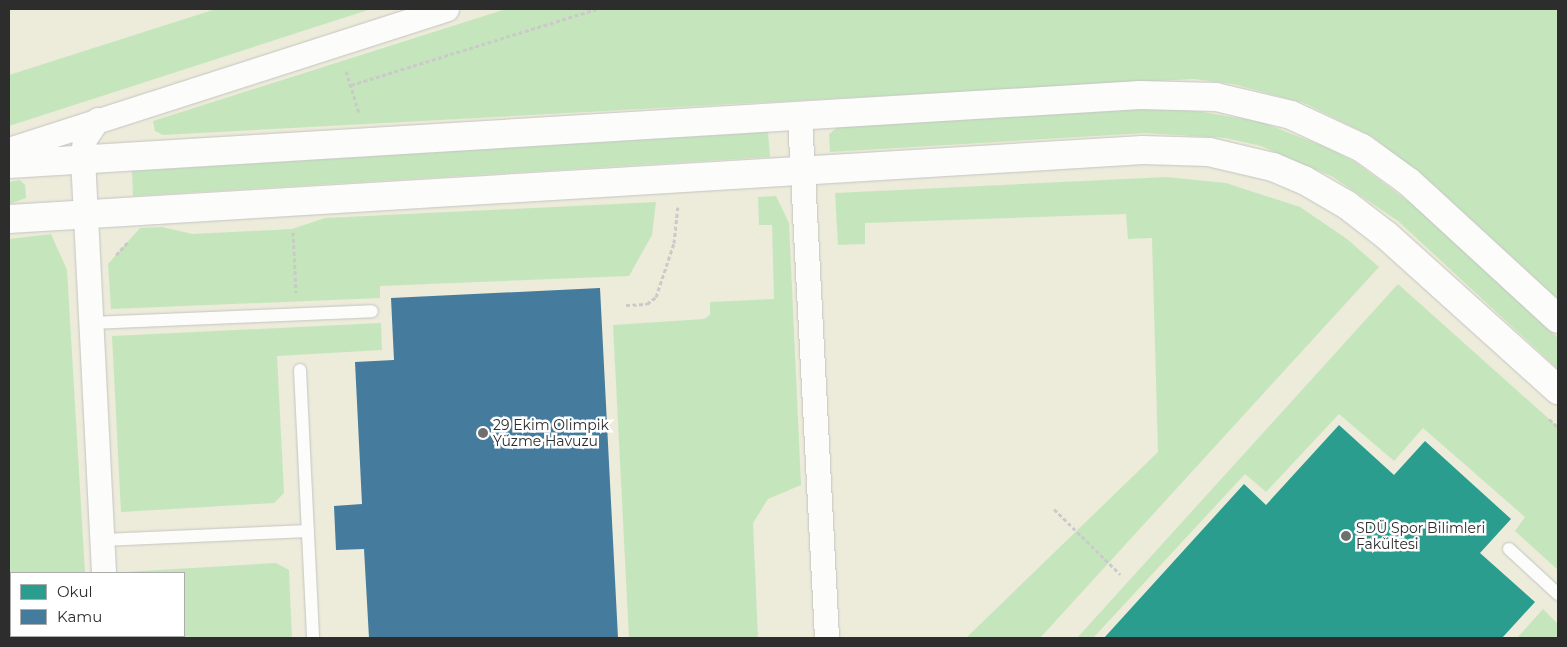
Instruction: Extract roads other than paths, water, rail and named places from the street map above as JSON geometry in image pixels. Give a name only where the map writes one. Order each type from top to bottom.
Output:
[{"type":"street","points":[[9,150],[448,9]]},
{"type":"street","points":[[9,164],[1158,94],[1216,97],[1273,109],[1336,134],[1394,170],[1558,319]]},
{"type":"street","points":[[800,117],[827,638]]},
{"type":"street","points":[[98,120],[84,139],[83,158],[104,572]]},
{"type":"street","points":[[9,219],[1159,150],[1209,152],[1258,162],[1304,180],[1360,214],[1558,390]]},
{"type":"lane","points":[[91,324],[372,311]]},
{"type":"lane","points":[[300,370],[313,638]]},
{"type":"lane","points":[[103,540],[308,531]]},
{"type":"lane","points":[[1509,549],[1558,594]]},
{"type":"place","name":"29 Ekim Olimpik Yüzme Havuzu","points":[[483,433]]},
{"type":"place","name":"SDÜ Spor Bilimleri Fakültesi","points":[[1346,536]]}]
